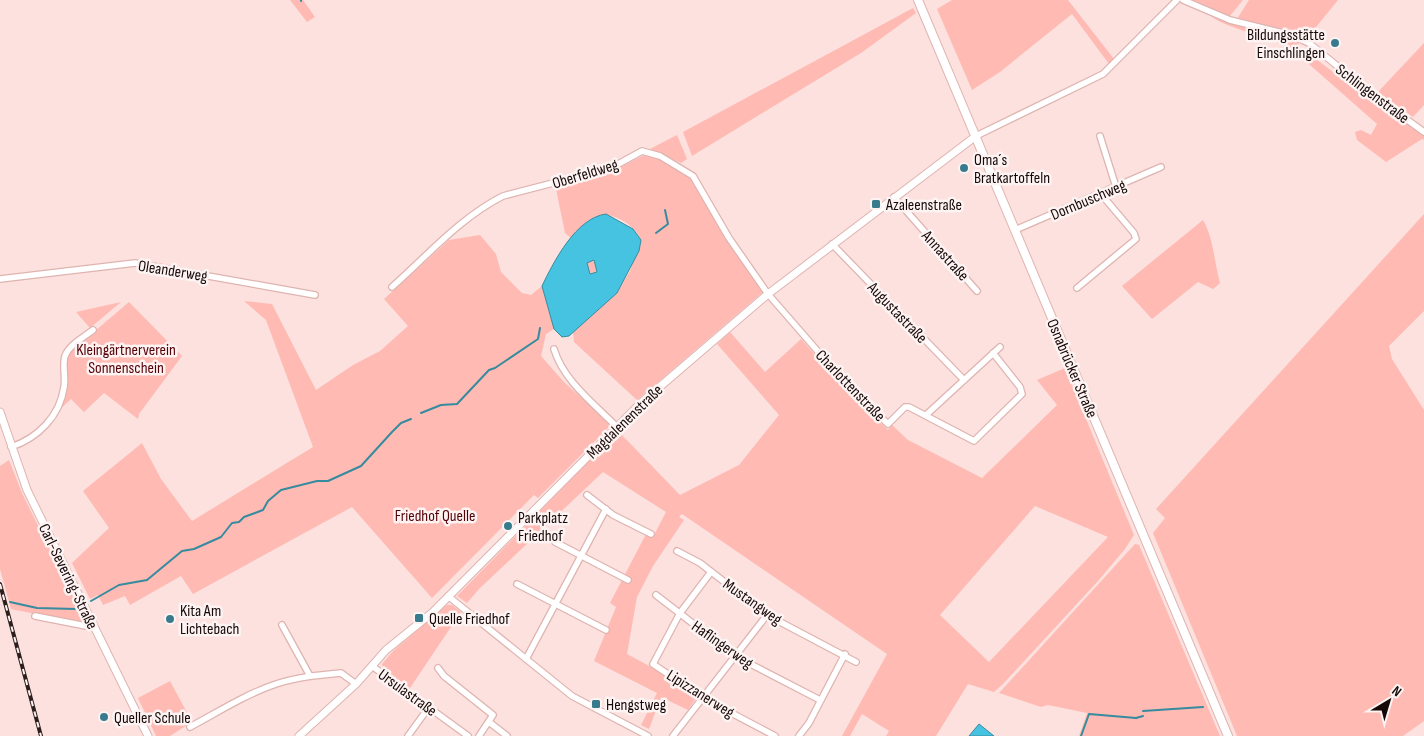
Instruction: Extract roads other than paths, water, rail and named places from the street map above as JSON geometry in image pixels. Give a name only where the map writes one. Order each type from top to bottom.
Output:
[{"type":"main road","name":"Osnabrücker Straße","points":[[918,0],[1228,736]]},
{"type":"street","points":[[976,136],[1103,74],[1176,0]]},
{"type":"street","name":"Schlingenstraße","points":[[1183,0],[1230,20],[1283,33],[1309,43],[1373,95],[1424,132]]},
{"type":"street","name":"Magdalenenstraße","points":[[299,736],[356,684],[386,650],[419,624],[448,596],[616,426],[768,294],[976,136]]},
{"type":"street","points":[[1100,136],[1116,188]]},
{"type":"street","name":"Oberfeldweg","points":[[392,287],[472,216],[503,196],[611,168],[642,151],[660,156],[693,176],[729,238],[768,294]]},
{"type":"street","name":"Dornbuschweg","points":[[1015,230],[1116,188],[1160,167]]},
{"type":"street","points":[[1078,288],[1136,239],[1134,233],[1101,194]]},
{"type":"street","name":"Annastraße","points":[[894,197],[978,290]]},
{"type":"street","name":"Augustastraße","points":[[832,244],[964,380]]},
{"type":"street","name":"Oleanderweg","points":[[0,279],[135,263],[315,295]]},
{"type":"street","name":"Charlottenstraße","points":[[768,294],[855,393],[888,424],[905,407],[926,415],[974,442],[1022,394],[1020,387],[993,353]]},
{"type":"street","points":[[11,447],[34,436],[51,420],[60,404],[64,388],[65,356],[69,350],[93,330]]},
{"type":"street","points":[[926,415],[1000,347]]},
{"type":"street","points":[[554,349],[562,367],[573,382],[616,426]]},
{"type":"street","name":"Carl-Severing-Straße","points":[[0,412],[27,490],[148,736]]},
{"type":"street","points":[[587,494],[606,509],[650,534]]},
{"type":"street","points":[[526,659],[606,509]]},
{"type":"street","points":[[555,542],[628,580]]},
{"type":"street","name":"Mustangweg","points":[[677,551],[711,572],[766,615],[845,654],[856,662]]},
{"type":"street","points":[[680,613],[711,572]]},
{"type":"street","points":[[517,584],[606,630]]},
{"type":"street","name":"Haflingerweg","points":[[656,595],[735,656],[820,700]]},
{"type":"street","points":[[448,596],[572,696],[648,736]]},
{"type":"street","name":"Lipizzanerweg","points":[[680,613],[653,664],[703,698],[775,736]]},
{"type":"street","points":[[673,736],[766,615]]},
{"type":"street","points":[[35,616],[86,626],[92,624]]},
{"type":"street","points":[[282,625],[310,676]]},
{"type":"street","points":[[799,736],[845,654]]},
{"type":"street","name":"Ursulastraße","points":[[372,666],[468,736]]},
{"type":"street","points":[[438,668],[444,676],[493,715],[479,736]]},
{"type":"street","points":[[190,727],[248,696],[276,684],[310,676],[341,673],[356,684]]},
{"type":"street","points":[[408,736],[429,707]]},
{"type":"street","points":[[489,722],[507,736]]},
{"type":"water","points":[[606,214],[633,229],[641,240],[639,251],[617,293],[569,336],[562,337],[554,329],[542,286],[567,242],[585,223],[595,217]],"holes":[[[594,260],[597,272],[590,274],[587,263]]]},
{"type":"water","points":[[979,724],[994,736],[969,736]]},
{"type":"waterway","points":[[656,233],[668,224],[665,210]]},
{"type":"waterway","points":[[421,413],[441,405],[457,404],[489,370],[495,368],[538,339],[540,328]]},
{"type":"waterway","points":[[91,601],[119,585],[147,580],[182,551],[194,549],[221,537],[232,523],[239,522],[244,517],[263,510],[268,501],[281,490],[317,481],[328,481],[361,466],[401,423],[411,419]]},
{"type":"waterway","points":[[10,602],[37,608],[76,609]]},
{"type":"waterway","points":[[1143,711],[1203,707]]},
{"type":"waterway","points":[[1081,736],[1089,714],[1136,718],[1143,716]]},
{"type":"railway","points":[[0,584],[41,736]]},
{"type":"place","name":"Bildungsstätte Einschlingen","points":[[1335,43]]},
{"type":"place","name":"Oma´s Bratkartoffeln","points":[[964,168]]},
{"type":"place","name":"Azaleenstraße","points":[[876,204]]},
{"type":"place","name":"Parkplatz Friedhof","points":[[508,526]]},
{"type":"place","name":"Quelle Friedhof","points":[[419,618]]},
{"type":"place","name":"Kita Am Lichtebach","points":[[170,619]]},
{"type":"place","name":"Hengstweg","points":[[596,704]]},
{"type":"place","name":"Queller Schule","points":[[104,717]]},
{"type":"park label","name":"Kleingärtnerverein Sonnenschein","points":[[126,358]]},
{"type":"park label","name":"Friedhof Quelle","points":[[435,515]]}]
